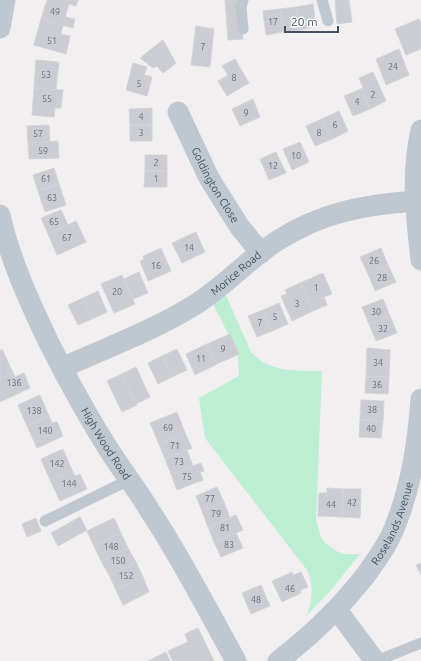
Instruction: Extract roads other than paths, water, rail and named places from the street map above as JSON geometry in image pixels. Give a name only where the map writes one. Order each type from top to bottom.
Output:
[{"type":"street","points":[[0,28],[5,0]]},
{"type":"street","name":"Goldington Close","points":[[178,112],[209,178],[239,226],[261,253]]},
{"type":"street","points":[[421,130],[416,154],[415,169],[415,201],[421,260]]},
{"type":"street","name":"Morice Road","points":[[62,368],[166,321],[194,305],[219,288],[277,241],[305,226],[331,214],[357,208],[386,203],[415,201]]},
{"type":"street","name":"High Wood Road","points":[[0,215],[7,243],[23,285],[40,325],[62,368],[94,426],[178,555],[236,661]]},
{"type":"street","name":"Roselands Avenue","points":[[278,661],[297,647],[337,610],[388,543],[398,521],[407,489],[415,450],[421,399]]},
{"type":"street","points":[[337,610],[375,661]]},
{"type":"lane","points":[[243,0],[241,7],[243,30]]},
{"type":"lane","points":[[322,0],[328,22]]},
{"type":"lane","points":[[45,521],[129,480]]},
{"type":"lane","points":[[375,661],[421,643]]}]
